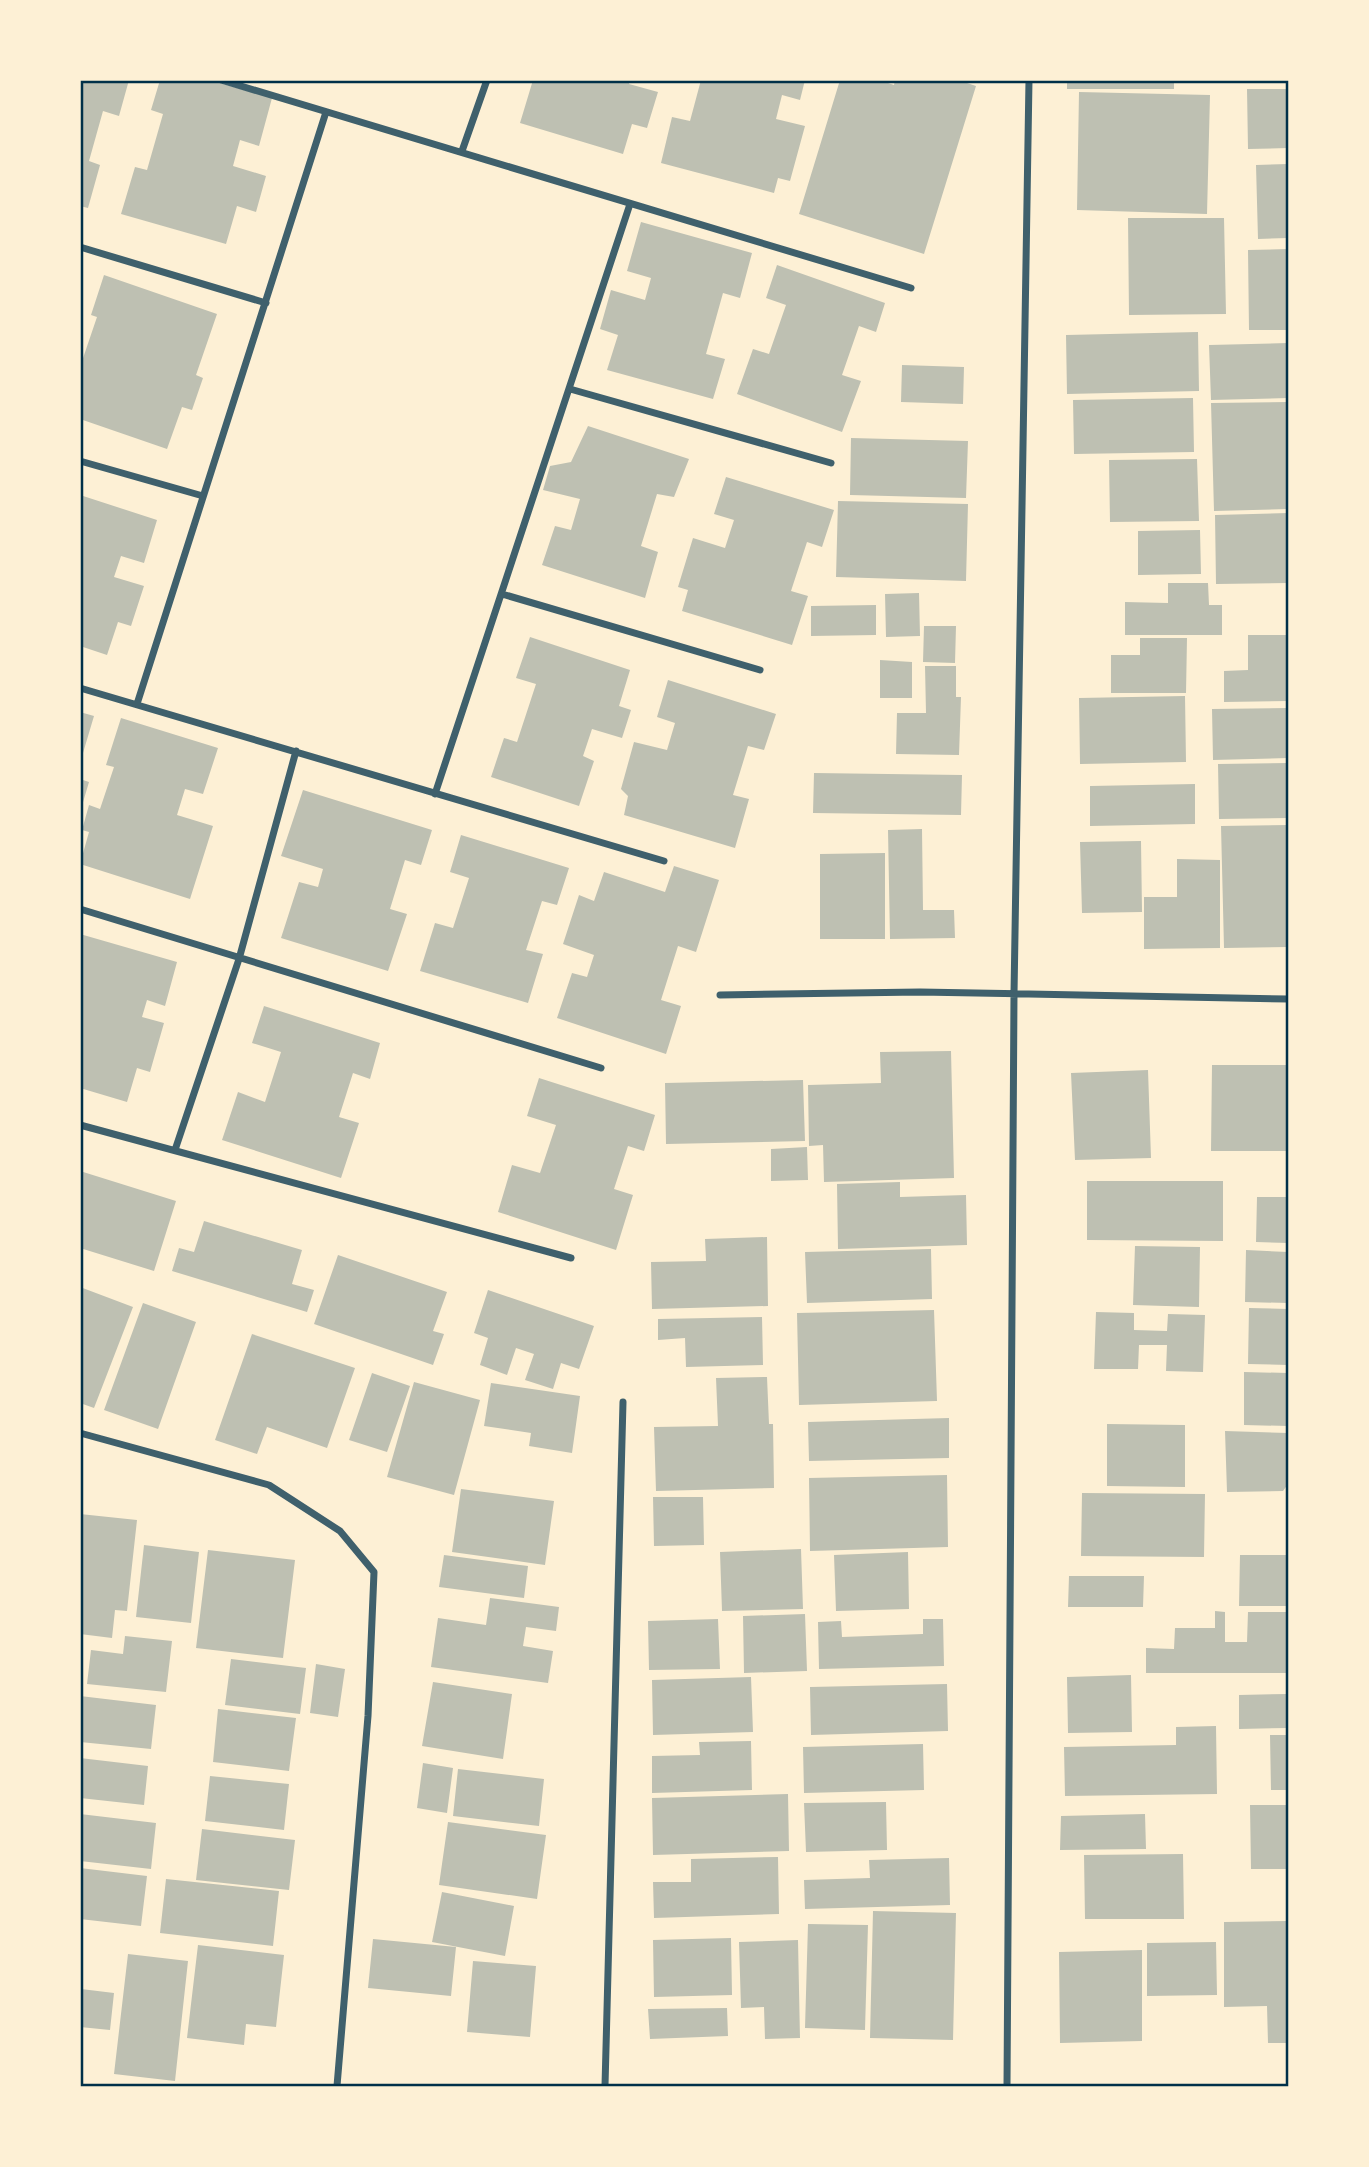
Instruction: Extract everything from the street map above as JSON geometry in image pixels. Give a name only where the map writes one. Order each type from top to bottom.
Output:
[{"type":"street","points":[[221,80],[911,288]]},
{"type":"street","points":[[462,151],[487,80]]},
{"type":"street","points":[[1007,2087],[1014,994],[1029,80]]},
{"type":"street","points":[[137,704],[326,112]]},
{"type":"street","points":[[435,794],[630,204]]},
{"type":"street","points":[[80,247],[266,303]]},
{"type":"street","points":[[570,389],[831,463]]},
{"type":"street","points":[[80,461],[203,496]]},
{"type":"street","points":[[502,594],[760,670]]},
{"type":"street","points":[[80,688],[664,861]]},
{"type":"street","points":[[175,1150],[239,959],[296,751]]},
{"type":"street","points":[[80,909],[601,1068]]},
{"type":"street","points":[[720,995],[1014,994],[1289,999]]},
{"type":"street","points":[[80,1125],[571,1258]]},
{"type":"street","points":[[605,2087],[623,1402]]},
{"type":"street","points":[[80,1433],[268,1485],[340,1531],[373,1572],[368,1716],[337,2087]]},
{"type":"building","points":[[80,80],[129,80],[119,116],[103,111],[89,161],[100,165],[88,208],[80,206]]},
{"type":"building","points":[[160,80],[209,80],[272,98],[259,146],[240,140],[233,166],[266,176],[256,212],[237,206],[226,244],[121,214],[135,167],[147,170],[163,114],[151,110]]},
{"type":"building","points":[[533,80],[630,80],[629,84],[658,92],[647,128],[632,124],[623,154],[520,123]]},
{"type":"building","points":[[701,80],[805,80],[800,100],[782,95],[776,119],[805,126],[790,181],[778,178],[774,193],[661,163],[672,117],[690,121]]},
{"type":"building","points":[[840,80],[879,80],[894,85],[895,80],[958,80],[976,86],[924,254],[799,214]]},
{"type":"building","points":[[1067,80],[1174,80],[1174,89],[1067,89]]},
{"type":"building","points":[[1247,89],[1288,89],[1288,148],[1248,149]]},
{"type":"building","points":[[1079,92],[1210,95],[1207,214],[1077,210]]},
{"type":"building","points":[[1288,164],[1288,238],[1258,239],[1256,165]]},
{"type":"building","points":[[1128,218],[1224,218],[1226,314],[1129,315]]},
{"type":"building","points":[[641,222],[752,253],[740,298],[723,293],[706,354],[725,359],[713,399],[607,370],[618,335],[600,329],[611,290],[645,300],[651,278],[627,271]]},
{"type":"building","points":[[1288,249],[1288,330],[1249,330],[1248,250]]},
{"type":"building","points":[[777,265],[885,303],[876,332],[859,326],[842,375],[861,381],[842,432],[737,394],[753,349],[769,354],[786,305],[766,298]]},
{"type":"building","points":[[104,275],[217,314],[196,375],[203,378],[192,410],[182,407],[167,449],[80,419],[80,367],[97,317],[91,315]]},
{"type":"building","points":[[1198,332],[1199,391],[1067,394],[1066,335]]},
{"type":"building","points":[[1288,343],[1288,398],[1211,400],[1209,345]]},
{"type":"building","points":[[902,365],[964,367],[963,404],[901,402]]},
{"type":"building","points":[[1193,398],[1194,452],[1074,454],[1073,400]]},
{"type":"building","points":[[1288,402],[1288,509],[1214,511],[1211,403]]},
{"type":"building","points":[[588,426],[689,459],[674,497],[657,494],[641,546],[658,552],[645,598],[542,565],[555,526],[571,530],[580,499],[543,490],[550,466],[571,462]]},
{"type":"building","points":[[851,438],[968,441],[966,498],[850,495]]},
{"type":"building","points":[[1197,459],[1199,521],[1110,522],[1109,460]]},
{"type":"building","points":[[726,477],[834,510],[822,547],[807,542],[791,591],[808,596],[792,645],[682,611],[688,590],[678,587],[693,538],[725,548],[734,520],[714,514]]},
{"type":"building","points":[[80,495],[157,520],[144,563],[121,556],[114,577],[144,586],[131,626],[118,622],[107,655],[80,646]]},
{"type":"building","points":[[838,501],[968,504],[966,581],[836,577]]},
{"type":"building","points":[[1288,513],[1288,583],[1216,584],[1215,515]]},
{"type":"building","points":[[1200,530],[1201,574],[1138,575],[1138,531]]},
{"type":"building","points":[[1168,583],[1208,583],[1209,605],[1222,605],[1222,635],[1125,635],[1125,602],[1168,603]]},
{"type":"building","points":[[919,593],[920,636],[886,637],[885,594]]},
{"type":"building","points":[[876,605],[876,635],[811,636],[811,606]]},
{"type":"building","points":[[924,626],[956,626],[955,663],[923,662]]},
{"type":"building","points":[[1248,635],[1288,635],[1288,701],[1224,702],[1224,671],[1248,670]]},
{"type":"building","points":[[530,637],[630,670],[619,706],[631,710],[622,738],[592,729],[583,756],[594,761],[579,806],[491,777],[504,738],[517,742],[536,684],[516,678]]},
{"type":"building","points":[[1140,638],[1187,638],[1186,693],[1111,693],[1111,655],[1140,655]]},
{"type":"building","points":[[880,660],[912,662],[912,698],[880,698]]},
{"type":"building","points":[[925,666],[956,666],[956,697],[961,697],[959,755],[896,754],[897,713],[926,713]]},
{"type":"building","points":[[668,680],[776,714],[764,750],[748,746],[733,795],[749,799],[735,848],[624,815],[628,796],[621,789],[634,742],[667,750],[675,723],[657,717]]},
{"type":"building","points":[[1185,696],[1186,762],[1080,764],[1079,698]]},
{"type":"building","points":[[1288,708],[1288,758],[1213,760],[1212,709]]},
{"type":"building","points":[[80,712],[94,716],[83,753],[80,752]]},
{"type":"building","points":[[121,718],[218,748],[203,794],[185,789],[177,815],[213,826],[190,899],[80,864],[89,832],[82,830],[89,805],[100,809],[114,767],[106,765]]},
{"type":"building","points":[[1288,763],[1288,818],[1219,819],[1218,764]]},
{"type":"building","points":[[814,773],[962,775],[961,815],[813,813]]},
{"type":"building","points":[[80,779],[89,782],[81,809],[80,809]]},
{"type":"building","points":[[1195,784],[1195,824],[1090,826],[1090,786]]},
{"type":"building","points":[[303,790],[432,830],[421,865],[405,860],[390,909],[407,914],[388,971],[281,938],[299,882],[318,887],[323,869],[281,856]]},
{"type":"building","points":[[1288,825],[1288,947],[1224,948],[1221,826]]},
{"type":"building","points":[[922,829],[923,910],[954,910],[955,938],[890,939],[888,830]]},
{"type":"building","points":[[461,835],[569,868],[557,905],[542,901],[526,950],[543,954],[528,1003],[420,971],[435,923],[453,928],[469,878],[450,872]]},
{"type":"building","points":[[1141,841],[1142,912],[1082,913],[1080,842]]},
{"type":"building","points":[[885,853],[885,939],[820,939],[820,854]]},
{"type":"building","points":[[1177,859],[1220,860],[1220,948],[1144,949],[1144,897],[1177,897]]},
{"type":"building","points":[[674,866],[719,880],[696,952],[678,946],[661,1000],[681,1006],[666,1054],[557,1018],[572,973],[587,977],[594,955],[563,944],[579,895],[594,901],[604,872],[665,892]]},
{"type":"building","points":[[80,934],[177,962],[165,1006],[147,1000],[142,1017],[164,1023],[150,1072],[137,1068],[127,1102],[80,1088]]},
{"type":"building","points":[[264,1006],[380,1043],[370,1079],[353,1073],[339,1117],[359,1123],[341,1178],[222,1140],[238,1092],[265,1102],[281,1052],[252,1043]]},
{"type":"building","points":[[951,1051],[954,1178],[824,1182],[823,1145],[809,1146],[808,1085],[881,1083],[880,1052]]},
{"type":"building","points":[[1212,1065],[1288,1065],[1288,1151],[1211,1151]]},
{"type":"building","points":[[1148,1070],[1151,1158],[1075,1160],[1071,1073]]},
{"type":"building","points":[[539,1078],[655,1115],[644,1151],[628,1146],[614,1189],[633,1195],[616,1250],[498,1212],[512,1165],[540,1173],[556,1125],[527,1116]]},
{"type":"building","points":[[803,1080],[805,1141],[666,1144],[665,1083]]},
{"type":"building","points":[[807,1147],[808,1180],[771,1181],[771,1149]]},
{"type":"building","points":[[80,1171],[176,1201],[154,1271],[80,1248]]},
{"type":"building","points":[[1087,1181],[1223,1181],[1223,1241],[1087,1240]]},
{"type":"building","points":[[900,1182],[900,1197],[966,1195],[967,1245],[838,1249],[837,1184]]},
{"type":"building","points":[[1257,1197],[1288,1197],[1288,1243],[1256,1242]]},
{"type":"building","points":[[204,1221],[302,1250],[292,1284],[314,1290],[307,1312],[172,1271],[179,1248],[194,1252]]},
{"type":"building","points":[[767,1237],[768,1306],[652,1309],[651,1262],[706,1261],[705,1239]]},
{"type":"building","points":[[1135,1246],[1200,1247],[1199,1307],[1133,1305]]},
{"type":"building","points":[[931,1249],[932,1299],[807,1303],[805,1252]]},
{"type":"building","points":[[1246,1250],[1288,1252],[1288,1303],[1245,1302]]},
{"type":"building","points":[[338,1255],[447,1292],[433,1331],[444,1334],[433,1365],[314,1324]]},
{"type":"building","points":[[80,1287],[133,1307],[94,1408],[80,1403]]},
{"type":"building","points":[[488,1290],[594,1326],[579,1369],[561,1363],[553,1389],[525,1380],[534,1354],[516,1348],[507,1375],[480,1365],[488,1338],[474,1333]]},
{"type":"building","points":[[143,1303],[196,1322],[158,1429],[104,1410]]},
{"type":"building","points":[[1249,1308],[1288,1309],[1288,1365],[1248,1364]]},
{"type":"building","points":[[934,1310],[937,1401],[799,1405],[797,1313]]},
{"type":"building","points":[[1096,1312],[1134,1313],[1134,1330],[1167,1331],[1168,1314],[1205,1315],[1203,1372],[1166,1371],[1167,1345],[1139,1345],[1138,1369],[1094,1369]]},
{"type":"building","points":[[762,1317],[763,1365],[686,1367],[685,1338],[658,1340],[658,1319]]},
{"type":"building","points":[[252,1334],[355,1368],[327,1448],[267,1427],[257,1454],[215,1440]]},
{"type":"building","points":[[1244,1372],[1288,1373],[1288,1426],[1244,1425]]},
{"type":"building","points":[[372,1373],[410,1386],[387,1452],[349,1440]]},
{"type":"building","points":[[767,1377],[769,1424],[773,1424],[774,1488],[656,1491],[654,1427],[718,1426],[716,1378]]},
{"type":"building","points":[[414,1382],[480,1400],[454,1495],[387,1477]]},
{"type":"building","points":[[491,1383],[580,1396],[572,1453],[529,1446],[531,1433],[484,1426]]},
{"type":"building","points":[[949,1418],[949,1458],[809,1461],[808,1422]]},
{"type":"building","points":[[1107,1424],[1185,1425],[1185,1487],[1107,1486]]},
{"type":"building","points":[[1225,1431],[1288,1433],[1288,1484],[1283,1491],[1227,1492]]},
{"type":"building","points":[[947,1475],[948,1547],[810,1551],[809,1478]]},
{"type":"building","points":[[461,1489],[554,1501],[545,1565],[452,1552]]},
{"type":"building","points":[[1082,1493],[1205,1494],[1204,1557],[1081,1556]]},
{"type":"building","points":[[653,1497],[703,1497],[704,1545],[654,1546]]},
{"type":"building","points":[[80,1514],[137,1520],[127,1611],[115,1610],[112,1638],[80,1634]]},
{"type":"building","points":[[144,1545],[199,1552],[191,1623],[136,1617]]},
{"type":"building","points":[[801,1549],[803,1609],[722,1611],[720,1552]]},
{"type":"building","points":[[208,1550],[295,1560],[283,1658],[196,1648]]},
{"type":"building","points":[[908,1552],[909,1609],[836,1611],[834,1555]]},
{"type":"building","points":[[444,1555],[528,1566],[524,1598],[439,1587]]},
{"type":"building","points":[[1240,1555],[1288,1555],[1288,1606],[1239,1606]]},
{"type":"building","points":[[1069,1576],[1144,1576],[1143,1607],[1068,1607]]},
{"type":"building","points":[[490,1598],[559,1607],[556,1631],[526,1627],[523,1646],[553,1651],[548,1683],[431,1667],[438,1618],[486,1625]]},
{"type":"building","points":[[1215,1611],[1225,1612],[1225,1642],[1247,1642],[1248,1612],[1288,1612],[1288,1673],[1146,1673],[1146,1648],[1174,1649],[1175,1628],[1215,1628]]},
{"type":"building","points":[[805,1614],[807,1671],[744,1673],[743,1616]]},
{"type":"building","points":[[718,1619],[720,1669],[649,1670],[648,1621]]},
{"type":"building","points":[[923,1619],[943,1619],[944,1666],[819,1669],[818,1622],[841,1621],[842,1637],[923,1634]]},
{"type":"building","points":[[125,1636],[172,1641],[166,1692],[87,1684],[91,1650],[123,1654]]},
{"type":"building","points":[[231,1659],[306,1668],[300,1714],[225,1705]]},
{"type":"building","points":[[316,1664],[345,1669],[338,1717],[310,1713]]},
{"type":"building","points":[[1131,1675],[1132,1732],[1068,1733],[1067,1677]]},
{"type":"building","points":[[751,1677],[753,1732],[653,1735],[652,1680]]},
{"type":"building","points":[[433,1682],[512,1694],[503,1759],[422,1746]]},
{"type":"building","points":[[947,1684],[948,1731],[811,1735],[810,1687]]},
{"type":"building","points":[[1288,1694],[1288,1728],[1239,1729],[1239,1695]]},
{"type":"building","points":[[80,1696],[156,1705],[151,1749],[80,1742]]},
{"type":"building","points":[[218,1709],[296,1718],[289,1771],[213,1762]]},
{"type":"building","points":[[1216,1726],[1217,1794],[1065,1796],[1064,1747],[1176,1745],[1176,1727]]},
{"type":"building","points":[[1270,1735],[1288,1735],[1288,1790],[1271,1790]]},
{"type":"building","points":[[751,1741],[752,1790],[652,1793],[652,1756],[700,1755],[699,1742]]},
{"type":"building","points":[[923,1744],[924,1790],[804,1793],[803,1747]]},
{"type":"building","points":[[80,1758],[148,1766],[144,1805],[80,1798]]},
{"type":"building","points":[[423,1763],[453,1768],[447,1813],[417,1808]]},
{"type":"building","points":[[458,1769],[544,1779],[539,1826],[453,1816]]},
{"type":"building","points":[[210,1776],[289,1784],[284,1830],[205,1821]]},
{"type":"building","points":[[788,1794],[789,1851],[653,1855],[652,1798]]},
{"type":"building","points":[[886,1802],[887,1850],[806,1852],[804,1803]]},
{"type":"building","points":[[1250,1805],[1288,1805],[1288,1869],[1251,1869]]},
{"type":"building","points":[[80,1814],[156,1823],[151,1869],[80,1861]]},
{"type":"building","points":[[1145,1814],[1146,1849],[1060,1850],[1061,1816]]},
{"type":"building","points":[[448,1822],[546,1835],[537,1899],[439,1885]]},
{"type":"building","points":[[202,1829],[295,1840],[289,1890],[196,1880]]},
{"type":"building","points":[[1183,1854],[1184,1919],[1085,1919],[1084,1855]]},
{"type":"building","points":[[778,1857],[779,1914],[654,1918],[653,1882],[691,1882],[691,1859]]},
{"type":"building","points":[[949,1858],[950,1905],[805,1909],[804,1880],[870,1878],[869,1860]]},
{"type":"building","points":[[80,1868],[147,1876],[141,1926],[80,1919]]},
{"type":"building","points":[[166,1879],[279,1891],[273,1946],[160,1933]]},
{"type":"building","points":[[442,1892],[514,1906],[505,1956],[432,1942]]},
{"type":"building","points":[[873,1911],[956,1913],[953,2040],[870,2038]]},
{"type":"building","points":[[1288,1921],[1288,2043],[1268,2043],[1267,2006],[1224,2007],[1224,1922]]},
{"type":"building","points":[[808,1924],[868,1925],[865,2030],[805,2028]]},
{"type":"building","points":[[731,1938],[732,1995],[654,1997],[653,1940]]},
{"type":"building","points":[[373,1939],[456,1947],[451,1996],[368,1988]]},
{"type":"building","points":[[798,1940],[800,2038],[765,2039],[764,2007],[741,2008],[739,1942]]},
{"type":"building","points":[[1216,1942],[1217,1995],[1147,1996],[1147,1943]]},
{"type":"building","points":[[198,1945],[284,1955],[276,2027],[246,2024],[244,2045],[187,2038]]},
{"type":"building","points":[[1142,1950],[1142,2041],[1060,2043],[1059,1952]]},
{"type":"building","points":[[128,1954],[188,1961],[175,2081],[114,2074]]},
{"type":"building","points":[[473,1961],[536,1966],[530,2037],[467,2032]]},
{"type":"building","points":[[81,1989],[114,1993],[110,2030],[80,2027]]},
{"type":"building","points":[[727,2008],[728,2036],[650,2039],[648,2009]]}]
